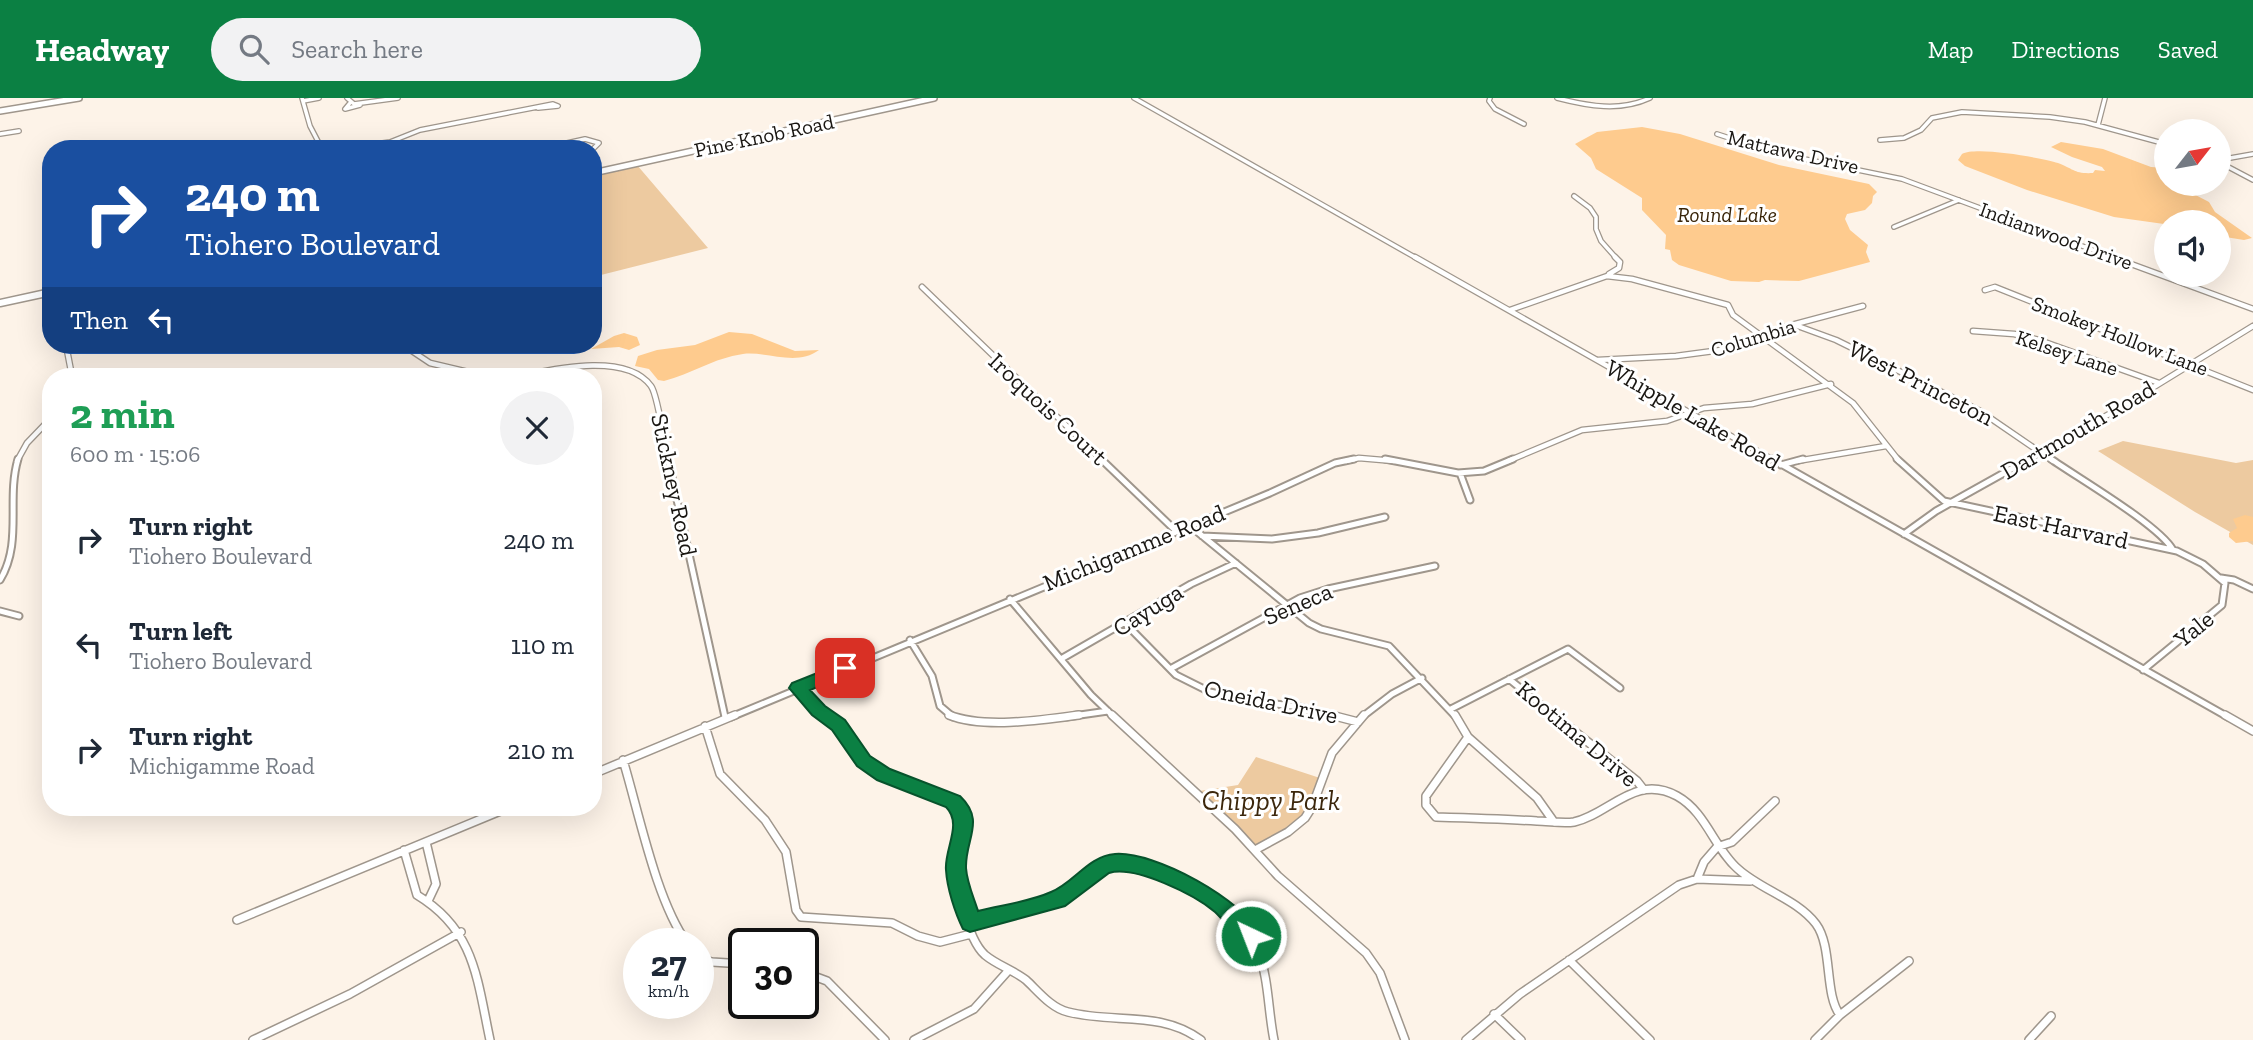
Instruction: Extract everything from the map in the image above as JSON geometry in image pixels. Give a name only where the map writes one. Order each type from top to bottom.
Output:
[{"type":"street","points":[[0,111],[79,98]]},
{"type":"street","points":[[317,140],[303,99],[320,98]]},
{"type":"street","points":[[347,98],[350,103]]},
{"type":"street","points":[[350,103],[345,109],[398,98]]},
{"type":"street","name":"Pine Knob Road","points":[[602,171],[934,98]]},
{"type":"street","name":"Whipple Lake Road","points":[[1134,98],[2253,731]]},
{"type":"street","points":[[1490,98],[1489,101],[1495,109],[1524,124]]},
{"type":"street","points":[[1558,98],[1611,106],[1637,104],[1650,98]]},
{"type":"street","points":[[2098,125],[2105,98]]},
{"type":"street","points":[[350,103],[362,104]]},
{"type":"street","points":[[395,140],[420,130],[538,108]]},
{"type":"street","points":[[1880,140],[1904,138],[1921,130],[1932,118],[1962,112],[2050,117],[2098,125],[2154,141]]},
{"type":"street","points":[[0,134],[19,131]]},
{"type":"street","name":"Mattawa Drive","points":[[1717,134],[1775,152],[1899,178]]},
{"type":"street","points":[[2231,159],[2253,154]]},
{"type":"street","points":[[2231,168],[2253,180]]},
{"type":"street","name":"Indianwood Drive","points":[[1899,178],[2253,309]]},
{"type":"street","points":[[1510,310],[1606,276],[1619,268],[1620,262],[1595,229],[1596,217],[1590,208],[1574,196]]},
{"type":"street","points":[[1894,227],[1959,200]]},
{"type":"street","points":[[1606,276],[1632,279],[1728,304],[1733,315],[1831,384],[1861,411],[1886,446],[1916,478],[1950,504]]},
{"type":"street","name":"Iroquois Court","points":[[922,286],[1176,531]]},
{"type":"street","name":"Smokey Hollow Lane","points":[[1986,290],[1995,286],[2253,390]]},
{"type":"street","points":[[0,303],[42,294]]},
{"type":"street","name":"Columbia","points":[[1598,360],[1706,353],[1735,347],[1795,325],[1863,306]]},
{"type":"street","name":"West Princeton","points":[[1795,325],[1836,340],[1990,417],[2153,530],[2172,546],[2172,550]]},
{"type":"street","name":"Dartmouth Road","points":[[1904,534],[1950,504],[2253,326]]},
{"type":"street","name":"Kelsey Lane","points":[[1973,331],[2014,334],[2039,340],[2159,383]]},
{"type":"street","points":[[414,354],[456,368]]},
{"type":"street","name":"Stickney Road","points":[[559,368],[610,368],[637,376],[652,387],[725,717]]},
{"type":"street","name":"Michigamme Road","points":[[602,770],[1344,460],[1385,459],[1460,473],[1492,469],[1582,430],[1667,421],[1704,408],[1752,404],[1831,384]]},
{"type":"street","points":[[0,580],[10,562],[18,458],[42,426]]},
{"type":"street","points":[[1781,465],[1814,456],[1886,446]]},
{"type":"street","points":[[1460,473],[1470,500]]},
{"type":"street","name":"East Harvard","points":[[1950,504],[2172,550]]},
{"type":"street","points":[[1202,536],[1272,538],[1318,533],[1385,517]]},
{"type":"street","points":[[1189,525],[1309,623],[1321,629],[1389,646],[1451,709],[1468,737],[1537,798],[1554,822]]},
{"type":"street","points":[[2172,550],[2203,563],[2221,578],[2234,580],[2253,589]]},
{"type":"street","name":"Cayuga","points":[[1061,659],[1190,584],[1236,563]]},
{"type":"street","name":"Seneca","points":[[1172,668],[1286,605],[1328,589],[1435,566]]},
{"type":"street","name":"Yale","points":[[2143,670],[2222,605],[2225,583],[2221,578]]},
{"type":"street","points":[[1010,599],[1108,711],[1255,850],[1278,876],[1366,953],[1380,973],[1405,1040]]},
{"type":"street","points":[[0,611],[19,616]]},
{"type":"street","name":"Oneida Drive","points":[[1125,623],[1177,675],[1210,692],[1245,700],[1300,706],[1357,722]]},
{"type":"street","points":[[911,640],[932,676],[940,706],[950,716],[970,721],[1043,720],[1108,711]]},
{"type":"street","points":[[1451,709],[1568,649],[1620,688]]},
{"type":"street","points":[[1255,850],[1303,821],[1309,813],[1327,763],[1342,738],[1357,722],[1389,695],[1422,678]]},
{"type":"street","name":"Kootima Drive","points":[[1509,679],[1637,781],[1644,790]]},
{"type":"street","points":[[798,688],[819,710],[839,725],[863,761],[884,775],[953,801],[961,809],[965,824],[956,854],[956,873],[971,934],[984,954],[1024,979],[1051,1003],[1066,1012],[1164,1022],[1185,1028],[1201,1040]]},
{"type":"street","points":[[705,726],[720,774],[778,836],[786,852],[796,910],[801,917],[892,923],[923,938],[940,942],[971,934]]},
{"type":"street","points":[[1468,737],[1426,796],[1426,805],[1436,817],[1554,822],[1582,820],[1626,794],[1644,790],[1664,792],[1685,801],[1701,817],[1717,847],[1751,881],[1795,906],[1817,925],[1830,970],[1833,1006],[1840,1015]]},
{"type":"street","points":[[623,760],[665,900],[677,928]]},
{"type":"street","points":[[1697,879],[1704,862],[1717,847],[1732,842],[1775,801]]},
{"type":"street","points":[[237,920],[488,816]]},
{"type":"street","points":[[426,842],[436,884],[428,901]]},
{"type":"street","points":[[404,850],[417,895],[450,918],[468,946],[490,1040]]},
{"type":"street","points":[[970,923],[1058,900],[1103,866],[1116,862],[1152,870],[1183,883],[1222,905],[1251,936],[1263,970],[1274,1040]]},
{"type":"street","points":[[1466,1040],[1494,1014],[1679,885],[1697,879],[1751,881]]},
{"type":"street","points":[[253,1040],[350,994],[461,932]]},
{"type":"street","points":[[1569,960],[1650,1040]]},
{"type":"street","points":[[1815,1040],[1826,1036],[1840,1015],[1909,961]]},
{"type":"street","points":[[914,1040],[974,1009],[1008,971]]},
{"type":"street","points":[[819,978],[827,981],[885,1040]]},
{"type":"street","points":[[1494,1014],[1521,1040]]},
{"type":"street","points":[[2029,1040],[2051,1016]]},
{"type":"green space","points":[[637,165],[708,248],[602,275],[602,172]]},
{"type":"green space","points":[[2123,441],[2236,463],[2253,460],[2253,545],[2098,451]]},
{"type":"green space","name":"Chippy Park","points":[[1256,757],[1320,778],[1303,821],[1255,850],[1193,792],[1238,785]]},
{"type":"water","name":"Round Lake","points":[[1642,127],[1680,134],[1779,165],[1869,184],[1877,192],[1872,203],[1865,210],[1847,214],[1845,219],[1850,230],[1868,245],[1866,252],[1870,262],[1799,281],[1759,282],[1731,281],[1679,265],[1672,260],[1670,250],[1665,249],[1666,235],[1642,210],[1642,198],[1596,169],[1591,158],[1575,144],[1597,132]]},
{"type":"water","points":[[2061,142],[2103,149],[2154,167],[2154,196],[2197,196],[2209,202],[2214,210],[2154,210],[2154,223],[2114,217],[2027,190],[1965,166],[1958,160],[1962,154],[1981,151],[2050,161],[2082,173],[2105,171],[2102,167],[2051,147]]},
{"type":"water","points":[[2231,223],[2252,238],[2231,238]]},
{"type":"water","points":[[729,332],[752,334],[795,351],[819,350],[810,355],[791,358],[752,354],[732,356],[664,381],[658,380],[649,369],[635,366],[638,356],[657,350],[695,345]]},
{"type":"water","points":[[624,333],[637,337],[640,345],[629,350],[619,347],[602,348],[602,343]]},
{"type":"water","points":[[2245,515],[2253,517],[2253,541],[2236,543],[2229,537],[2229,533],[2237,528],[2233,519]]},
{"type":"route","points":[[845,668],[798,688],[819,710],[839,725],[863,761],[884,775],[953,801],[961,809],[965,824],[955,862],[970,923],[1058,900],[1103,866],[1116,862],[1130,863],[1183,883],[1222,905],[1251,936]]}]
